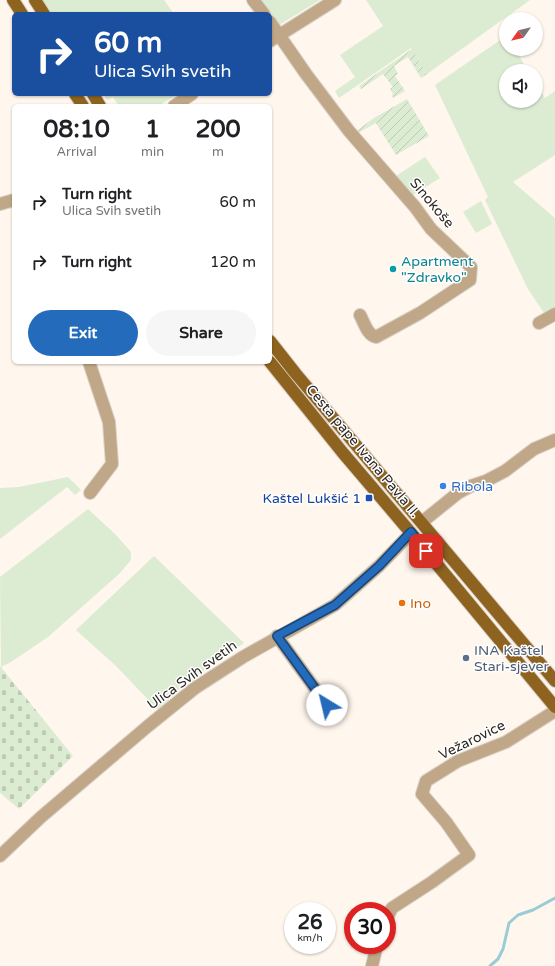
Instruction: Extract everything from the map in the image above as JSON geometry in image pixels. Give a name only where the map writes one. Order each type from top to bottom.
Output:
[{"type":"main road","points":[[13,0],[21,12]]},
{"type":"main road","points":[[35,0],[43,12]]},
{"type":"main road","name":"Cesta pape Ivana Pavla II.","points":[[272,344],[555,681]]},
{"type":"main road","name":"Cesta pape Ivana Pavla II.","points":[[272,364],[343,453],[411,532],[555,707]]},
{"type":"street","points":[[254,0],[263,12]]},
{"type":"street","points":[[272,28],[275,38],[335,0]]},
{"type":"street","name":"Sinokoše","points":[[275,38],[306,74],[349,131],[410,201],[431,229],[471,267],[470,280],[420,313],[376,338],[372,337],[369,333],[360,314]]},
{"type":"street","points":[[177,104],[189,96]]},
{"type":"street","points":[[0,204],[12,201]]},
{"type":"street","points":[[539,323],[555,314]]},
{"type":"street","points":[[90,364],[109,422],[112,464],[90,493]]},
{"type":"street","points":[[422,522],[458,493],[499,474],[534,449],[555,440]]},
{"type":"street","name":"Ulica Svih svetih","points":[[0,856],[41,818],[148,726],[195,688],[277,636],[335,605],[379,566],[411,532]]},
{"type":"street","points":[[277,636],[327,705]]},
{"type":"street","name":"Vežarovice","points":[[396,905],[469,855],[446,822],[422,794],[426,781],[458,761],[506,742],[555,711]]},
{"type":"street","points":[[372,966],[375,954]]},
{"type":"green space","points":[[43,0],[164,0],[173,12],[51,12]]},
{"type":"green space","points":[[261,0],[320,0],[279,25],[272,15],[272,12],[270,12]]},
{"type":"green space","points":[[366,0],[530,0],[513,12],[499,12],[499,22],[427,74],[411,48],[339,98],[335,91],[355,77],[340,55],[383,26]]},
{"type":"green space","points":[[499,41],[499,56],[519,56],[524,64],[499,64],[499,108],[543,108],[543,95],[545,98],[555,91],[555,155],[513,182],[555,218],[555,311],[546,316],[528,289],[485,200],[488,197],[435,85]]},
{"type":"green space","points":[[412,49],[427,74],[421,78],[408,57],[394,66],[398,74],[395,76],[405,91],[393,98],[393,94],[390,89],[393,87],[383,74],[361,89],[359,86]]},
{"type":"green space","points":[[104,96],[175,96],[161,104],[118,104],[113,97],[107,100]]},
{"type":"green space","points":[[407,99],[429,136],[396,155],[376,123],[356,134],[355,132],[374,118]]},
{"type":"green space","points":[[425,157],[440,178],[413,195],[396,176]]},
{"type":"green space","points":[[481,201],[492,224],[476,233],[463,212]]},
{"type":"green space","points":[[68,477],[81,490],[75,495],[67,487],[0,539],[0,488],[19,487]]},
{"type":"green space","points":[[88,509],[115,534],[131,552],[131,560],[119,574],[48,637],[1,667],[0,577]]},
{"type":"green space","points":[[154,556],[244,643],[188,681],[158,710],[116,666],[76,630]]},
{"type":"green space","points":[[0,666],[73,756],[19,809],[0,793]]},
{"type":"waterway","points":[[490,966],[498,959],[503,949],[509,923],[518,915],[533,910],[555,898]]},
{"type":"place","name":"Apartment \"Zdravko\"","points":[[393,269]]},
{"type":"place","name":"Ribola","points":[[443,486]]},
{"type":"place","name":"Kaštel Lukšić 1","points":[[369,498]]},
{"type":"place","name":"Ino","points":[[402,603]]},
{"type":"place","name":"INA Kaštel Stari-sjever","points":[[466,658]]},
{"type":"route","points":[[327,705],[277,636],[335,605],[379,566],[411,532],[426,551]]}]
